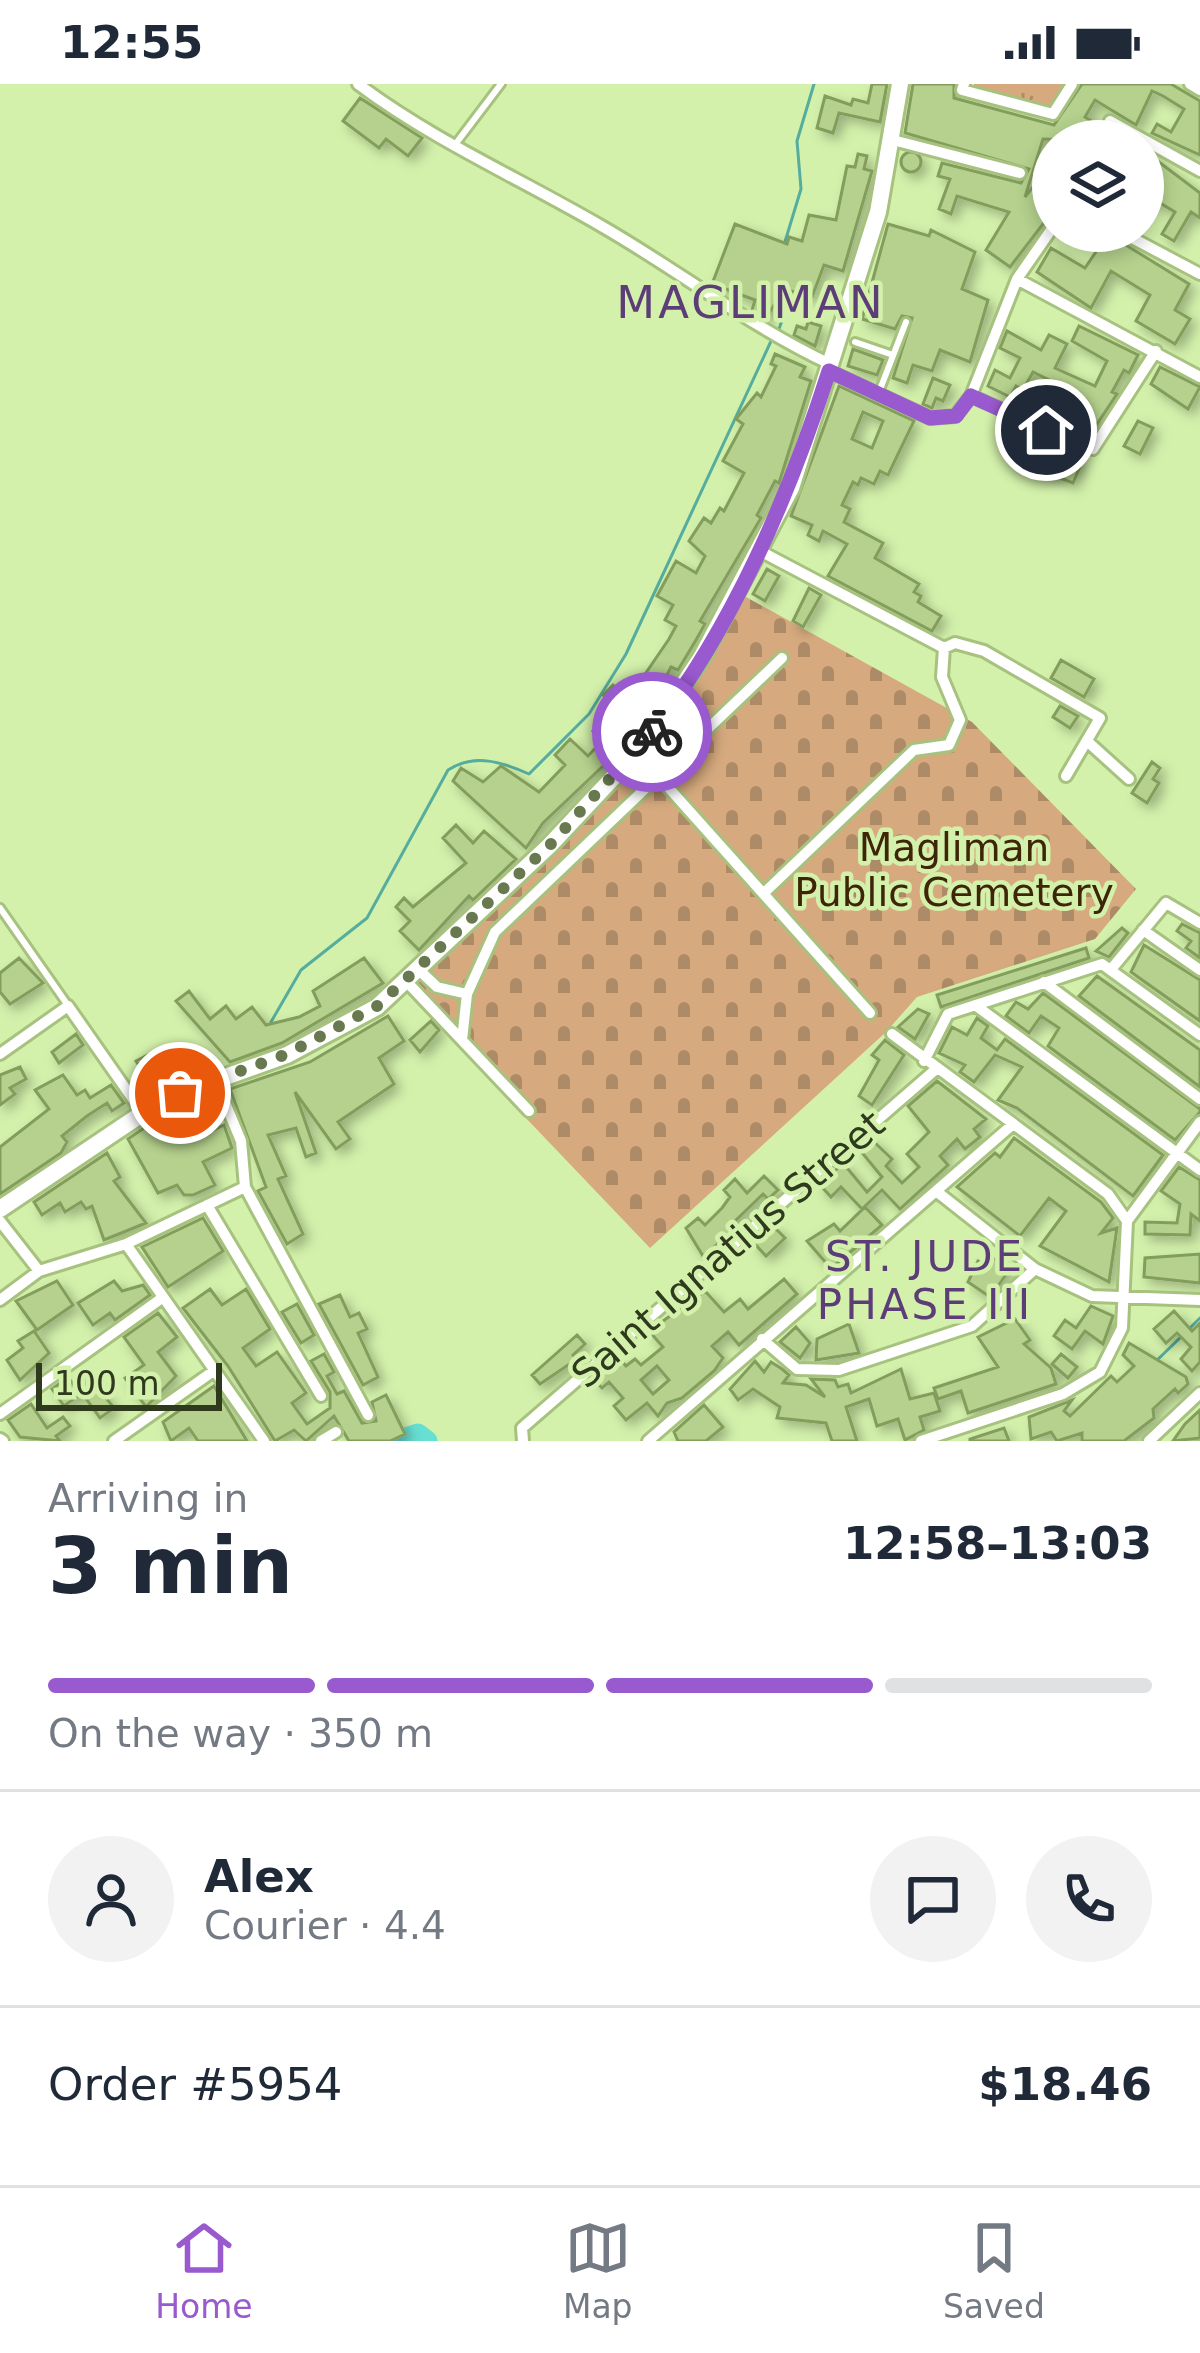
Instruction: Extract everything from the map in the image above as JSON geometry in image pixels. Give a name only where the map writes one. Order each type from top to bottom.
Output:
[{"type":"street","points":[[358,84],[454,146],[604,228],[764,333],[940,420],[956,416],[971,396],[1017,279],[1036,252]]},
{"type":"street","points":[[0,1209],[142,1112],[322,1038],[377,1006],[413,976],[638,751],[671,707],[791,488],[878,212],[899,84]]},
{"type":"street","points":[[964,84],[962,90],[1053,114],[1072,84]]},
{"type":"street","points":[[1190,84],[1200,90]]},
{"type":"street","points":[[889,139],[1020,173]]},
{"type":"street","points":[[1164,154],[1200,171]]},
{"type":"street","points":[[1159,252],[1200,274]]},
{"type":"street","points":[[1017,279],[1200,377]]},
{"type":"street","points":[[971,396],[1093,449],[1156,351]]},
{"type":"street","points":[[760,551],[944,648]]},
{"type":"street","points":[[944,648],[955,643],[984,651],[1100,718],[1066,776]]},
{"type":"street","points":[[765,892],[914,750],[949,745],[960,721],[942,677],[944,648]]},
{"type":"street","points":[[462,1040],[467,994],[485,945],[502,922],[782,658]]},
{"type":"street","points":[[1088,742],[1129,778]]},
{"type":"street","points":[[659,777],[870,1012]]},
{"type":"street","points":[[1113,967],[1169,903],[1200,923]]},
{"type":"street","points":[[1143,930],[1200,970]]},
{"type":"street","points":[[975,1005],[1102,964],[1113,967],[1200,1035]]},
{"type":"street","points":[[413,976],[437,988],[467,994]]},
{"type":"street","points":[[413,976],[462,1040],[529,1111]]},
{"type":"street","points":[[1044,982],[1200,1100]]},
{"type":"street","points":[[975,1005],[1200,1170]]},
{"type":"street","name":"Saint Ignatius Street","points":[[523,1435],[930,1066],[938,1024],[948,1014],[975,1005]]},
{"type":"street","points":[[0,1054],[68,1006],[142,1112]]},
{"type":"street","points":[[892,1034],[1108,1194],[1127,1221]]},
{"type":"street","points":[[210,1083],[241,1142],[245,1186],[368,1415]]},
{"type":"street","points":[[921,1441],[1086,1384],[1113,1353],[1124,1298],[1127,1221],[1200,1123]]},
{"type":"street","points":[[648,1441],[1012,1125]]},
{"type":"street","points":[[0,1300],[39,1271],[126,1244],[245,1186]]},
{"type":"street","points":[[936,1191],[1035,1269],[1092,1296],[1200,1300]]},
{"type":"street","points":[[207,1205],[321,1396]]},
{"type":"street","points":[[0,1221],[39,1271]]},
{"type":"street","points":[[126,1244],[264,1441]]},
{"type":"street","points":[[762,1339],[796,1369],[839,1370],[972,1326],[1035,1269]]},
{"type":"street","points":[[0,1414],[162,1298]]},
{"type":"street","points":[[114,1441],[215,1370]]},
{"type":"street","points":[[1149,1441],[1200,1393]]},
{"type":"street","points":[[322,1441],[336,1432]]},
{"type":"lane","points":[[454,146],[501,84]]},
{"type":"lane","points":[[879,393],[906,322]]},
{"type":"lane","points":[[855,342],[893,355]]},
{"type":"lane","points":[[0,908],[68,1006]]},
{"type":"lane","points":[[200,1055],[210,1083]]},
{"type":"green space","points":[[974,84],[1067,84],[1051,109],[973,88]]},
{"type":"green space","name":"Magliman Public Cemetery","points":[[737,592],[972,722],[1136,889],[1095,939],[917,997],[886,1032],[650,1248],[401,987],[638,751]]},
{"type":"building","points":[[872,84],[887,84],[880,122],[839,113],[833,133],[817,128],[825,96],[851,105],[853,99],[868,103]]},
{"type":"building","points":[[913,84],[954,84],[954,98],[1035,120],[1032,174],[1025,197],[1032,188],[1032,238],[1010,267],[986,250],[1009,212],[957,196],[951,214],[939,209],[950,179],[938,176],[942,163],[1021,183],[1029,169],[905,133]]},
{"type":"building","points":[[1082,84],[1171,84],[1200,101],[1200,155],[1164,138],[1164,128],[1171,132],[1184,109],[1152,91],[1138,120],[1128,120],[1095,100],[1085,117],[1090,120],[1057,120]]},
{"type":"building","points":[[360,98],[422,138],[408,156],[386,139],[379,148],[343,121]]},
{"type":"building","points":[[911,152],[921,162],[911,172],[901,162]]},
{"type":"building","points":[[858,154],[867,156],[864,169],[872,171],[843,271],[824,265],[812,297],[784,289],[766,318],[752,310],[755,300],[712,284],[735,224],[787,244],[789,237],[802,241],[809,215],[836,220],[847,166],[855,167]]},
{"type":"building","points":[[1164,166],[1200,193],[1200,218],[1191,212],[1174,241],[1164,231],[1175,212],[1164,205]]},
{"type":"building","points":[[888,224],[929,236],[931,230],[975,252],[962,289],[988,300],[970,362],[940,350],[932,371],[913,365],[907,383],[893,378],[912,318],[902,316],[895,329],[862,319]]},
{"type":"building","points":[[1049,252],[1058,252],[1085,268],[1096,252],[1137,252],[1189,284],[1175,310],[1190,319],[1175,344],[1136,321],[1150,295],[1111,271],[1091,308],[1037,272]]},
{"type":"building","points":[[808,322],[821,326],[815,346],[794,335],[797,326],[806,329]]},
{"type":"building","points":[[1079,326],[1138,355],[1129,373],[1124,370],[1112,392],[1117,394],[1089,436],[1080,432],[1083,426],[1059,414],[1055,422],[1037,412],[1051,381],[1033,372],[1023,390],[1016,386],[1010,397],[988,386],[995,370],[1010,378],[1020,358],[1000,348],[1007,331],[1041,350],[1049,335],[1067,344],[1055,368],[1095,386],[1107,361],[1072,341]]},
{"type":"building","points":[[853,349],[883,360],[877,375],[848,366]]},
{"type":"building","points":[[775,354],[805,367],[800,377],[811,381],[779,483],[775,481],[757,515],[761,518],[700,621],[705,624],[696,640],[678,670],[671,667],[642,723],[603,695],[613,685],[628,699],[676,626],[665,620],[673,605],[657,596],[676,561],[696,573],[705,556],[689,541],[704,518],[711,523],[720,508],[724,511],[744,473],[723,461],[743,424],[736,419],[757,393],[761,397],[776,366],[771,364]]},
{"type":"building","points":[[1160,367],[1200,387],[1188,409],[1151,384]]},
{"type":"building","points":[[933,378],[950,385],[943,401],[936,398],[932,408],[923,404]]},
{"type":"building","points":[[839,386],[914,421],[888,475],[880,471],[874,484],[861,478],[858,485],[853,482],[842,505],[850,509],[844,522],[883,543],[875,558],[919,584],[914,592],[921,596],[918,602],[941,616],[932,631],[828,576],[847,544],[823,531],[819,541],[808,535],[812,525],[791,516]],"holes":[[[863,412],[883,421],[872,448],[852,439]]]},
{"type":"building","points":[[1138,421],[1153,428],[1140,454],[1124,446]]},
{"type":"building","points":[[1022,435],[1040,444],[1042,438],[1052,442],[1050,447],[1082,462],[1073,483],[1011,459]]},
{"type":"building","points":[[767,569],[779,576],[765,601],[753,594]]},
{"type":"building","points":[[809,588],[821,595],[803,627],[793,621]]},
{"type":"building","points":[[1061,660],[1094,679],[1084,697],[1051,678]]},
{"type":"building","points":[[1060,706],[1078,716],[1070,728],[1053,717]]},
{"type":"building","points":[[605,718],[625,734],[617,744],[622,748],[543,823],[526,848],[453,781],[461,768],[483,782],[501,766],[539,792],[565,765],[555,755],[570,739],[588,756],[604,739],[593,731]]},
{"type":"building","points":[[1152,762],[1160,768],[1153,779],[1159,783],[1147,803],[1132,793]]},
{"type":"building","points":[[456,825],[473,843],[484,831],[516,859],[473,900],[469,896],[419,950],[400,931],[410,921],[396,907],[404,898],[413,907],[466,863],[443,838]]},
{"type":"building","points":[[1182,924],[1200,933],[1200,958],[1186,948],[1191,941],[1177,931]]},
{"type":"building","points":[[1122,928],[1128,933],[1109,957],[1096,951]]},
{"type":"building","points":[[1144,945],[1200,980],[1200,1021],[1131,972]]},
{"type":"building","points":[[1086,948],[1089,958],[941,1007],[937,995]]},
{"type":"building","points":[[19,958],[43,983],[10,1004],[0,992],[0,973]]},
{"type":"building","points":[[364,958],[383,983],[282,1043],[230,1062],[176,1001],[189,991],[210,1019],[226,1006],[236,1019],[252,1007],[266,1025],[320,1006],[313,991]]},
{"type":"building","points":[[1097,976],[1200,1050],[1200,1087],[1079,996]]},
{"type":"building","points":[[1043,993],[1200,1109],[1175,1140],[1048,1046],[1059,1028],[1041,1016],[1029,1033],[1006,1016],[1016,1002],[1028,1009]]},
{"type":"building","points":[[918,1009],[929,1014],[915,1039],[898,1027]]},
{"type":"building","points":[[388,1016],[404,1041],[379,1058],[394,1084],[338,1122],[350,1139],[336,1149],[295,1092],[316,1153],[306,1157],[296,1128],[268,1135],[286,1176],[278,1179],[303,1234],[287,1244],[258,1191],[266,1187],[230,1089],[310,1062]]},
{"type":"building","points":[[977,1018],[988,1026],[981,1038],[997,1050],[1005,1039],[1163,1155],[1133,1196],[1017,1108],[998,1100],[1022,1067],[995,1055],[974,1082],[960,1072],[965,1065],[939,1053],[952,1027],[967,1035]]},
{"type":"building","points":[[431,1021],[439,1030],[420,1052],[410,1040]]},
{"type":"building","points":[[76,1034],[83,1045],[59,1063],[52,1052]]},
{"type":"building","points":[[885,1040],[904,1055],[872,1105],[859,1096],[879,1060],[872,1055]]},
{"type":"building","points":[[161,1048],[167,1060],[190,1048],[194,1067],[155,1090],[136,1061]]},
{"type":"building","points":[[20,1067],[26,1079],[10,1088],[15,1094],[0,1105],[0,1075]]},
{"type":"building","points":[[63,1075],[77,1095],[85,1090],[90,1098],[111,1085],[124,1103],[112,1111],[107,1103],[87,1116],[62,1136],[67,1142],[61,1153],[0,1194],[0,1147],[49,1109],[35,1090]]},
{"type":"building","points":[[937,1081],[986,1119],[974,1129],[980,1137],[965,1149],[957,1139],[940,1156],[948,1165],[900,1209],[882,1190],[862,1209],[841,1187],[831,1197],[820,1185],[843,1163],[867,1192],[882,1177],[859,1149],[871,1139],[892,1159],[886,1166],[902,1183],[919,1167],[907,1154],[929,1132],[908,1106]]},
{"type":"building","points":[[197,1101],[211,1131],[224,1125],[232,1148],[203,1162],[215,1185],[193,1195],[184,1195],[177,1185],[158,1193],[128,1139],[170,1110]]},
{"type":"building","points":[[1014,1138],[1101,1202],[1113,1218],[1101,1233],[1117,1228],[1109,1282],[1040,1246],[1066,1211],[1049,1198],[1020,1236],[957,1187],[995,1153],[1000,1157]]},
{"type":"building","points":[[107,1153],[120,1177],[114,1181],[146,1223],[104,1240],[92,1206],[86,1209],[81,1202],[65,1212],[60,1203],[42,1215],[34,1202]]},
{"type":"building","points":[[1179,1167],[1200,1180],[1200,1221],[1191,1214],[1190,1235],[1145,1234],[1145,1222],[1177,1223],[1180,1204],[1161,1191]]},
{"type":"building","points":[[764,1176],[778,1190],[768,1199],[763,1194],[734,1222],[739,1227],[703,1256],[686,1228],[698,1218],[705,1225],[722,1208],[730,1197],[724,1190],[735,1179],[747,1193]]},
{"type":"building","points":[[865,1207],[882,1225],[834,1266],[827,1264],[807,1241],[834,1224],[840,1231]]},
{"type":"building","points":[[203,1218],[223,1251],[168,1287],[142,1247]]},
{"type":"building","points":[[772,1225],[785,1238],[766,1256],[753,1242]]},
{"type":"building","points":[[1200,1254],[1200,1283],[1144,1277],[1145,1258]]},
{"type":"building","points":[[990,1256],[1010,1269],[990,1297],[968,1282],[978,1261],[984,1265]]},
{"type":"building","points":[[784,1279],[797,1294],[739,1345],[728,1332],[712,1346],[723,1358],[714,1371],[682,1398],[667,1403],[658,1416],[647,1403],[626,1420],[614,1406],[623,1398],[609,1382],[602,1388],[594,1380],[621,1360],[626,1366],[635,1359],[641,1365],[663,1347],[649,1331],[705,1291],[724,1312],[740,1299],[748,1309]],"holes":[[[657,1366],[669,1380],[653,1394],[641,1380]]]},
{"type":"building","points":[[57,1281],[73,1305],[37,1330],[16,1301]]},
{"type":"building","points":[[114,1281],[122,1291],[143,1285],[150,1295],[115,1320],[110,1313],[93,1325],[78,1303]]},
{"type":"building","points":[[210,1289],[222,1305],[246,1289],[270,1329],[243,1348],[256,1366],[277,1352],[306,1393],[292,1403],[307,1424],[330,1408],[330,1392],[311,1361],[324,1354],[334,1372],[327,1376],[337,1394],[344,1391],[362,1423],[376,1421],[372,1402],[386,1395],[405,1434],[390,1441],[349,1441],[334,1416],[306,1441],[294,1430],[275,1441],[228,1366],[183,1308]]},
{"type":"building","points":[[340,1295],[350,1317],[359,1313],[367,1329],[358,1333],[378,1377],[363,1385],[319,1304]]},
{"type":"building","points":[[297,1304],[314,1335],[301,1343],[282,1312]]},
{"type":"building","points":[[1091,1306],[1113,1316],[1103,1344],[1085,1331],[1072,1349],[1054,1336],[1065,1320],[1076,1328]]},
{"type":"building","points":[[1174,1311],[1192,1331],[1200,1323],[1200,1362],[1192,1371],[1181,1359],[1191,1347],[1177,1333],[1166,1343],[1154,1329]]},
{"type":"building","points":[[158,1313],[177,1337],[158,1352],[176,1376],[146,1407],[125,1378],[144,1365],[124,1337]]},
{"type":"building","points":[[1015,1319],[1030,1340],[1024,1344],[1051,1368],[1056,1384],[968,1413],[961,1391],[938,1399],[934,1388],[998,1367],[978,1337]]},
{"type":"building","points":[[849,1324],[859,1353],[816,1360],[817,1339]]},
{"type":"building","points":[[796,1327],[810,1343],[800,1358],[780,1342]]},
{"type":"building","points":[[34,1331],[49,1353],[20,1380],[7,1360],[23,1348],[18,1341]]},
{"type":"building","points":[[577,1335],[585,1344],[573,1355],[577,1359],[540,1384],[532,1375]]},
{"type":"building","points":[[1129,1343],[1186,1377],[1188,1384],[1178,1393],[1175,1389],[1153,1409],[1154,1418],[1124,1441],[1082,1441],[1082,1433],[1057,1441],[1051,1432],[1031,1439],[1029,1417],[1072,1400],[1064,1411],[1070,1416],[1111,1376],[1117,1382],[1134,1366],[1123,1355]]},
{"type":"building","points":[[1061,1354],[1077,1367],[1068,1378],[1052,1364]]},
{"type":"building","points":[[755,1361],[764,1372],[771,1362],[782,1369],[789,1375],[783,1383],[806,1385],[825,1397],[811,1379],[835,1380],[838,1387],[848,1384],[851,1393],[901,1369],[910,1399],[934,1393],[940,1411],[920,1417],[924,1430],[905,1440],[898,1419],[877,1426],[869,1399],[846,1407],[857,1441],[832,1441],[826,1423],[777,1418],[780,1407],[753,1389],[738,1400],[730,1389]]},
{"type":"building","points":[[87,1374],[114,1408],[100,1418],[82,1393],[64,1406],[52,1389],[68,1377],[73,1384]]},
{"type":"building","points":[[214,1386],[247,1441],[198,1441],[189,1428],[171,1441],[163,1422]]},
{"type":"building","points":[[31,1404],[47,1428],[63,1417],[70,1426],[56,1436],[60,1441],[20,1437],[8,1420]]},
{"type":"building","points":[[704,1405],[723,1427],[706,1441],[678,1441],[674,1432]]},
{"type":"building","points":[[1200,1410],[1200,1438],[1173,1441],[1185,1424]]},
{"type":"building","points":[[1004,1428],[1009,1441],[970,1441],[970,1439]]},
{"type":"waterway","points":[[784,245],[801,189],[797,141],[814,84]]},
{"type":"waterway","points":[[778,332],[792,291]]},
{"type":"waterway","points":[[271,1022],[301,970],[367,918],[448,770],[488,761],[529,774],[589,714],[626,654],[772,339]]},
{"type":"waterway","points":[[1189,1329],[1200,1318]]},
{"type":"waterway","points":[[1154,1363],[1182,1336]]},
{"type":"waterway","points":[[397,1441],[418,1434],[427,1441]]},
{"type":"way so far","points":[[180,1093],[254,1069],[377,1006],[549,846],[652,732]]},
{"type":"district","name":"MAGLIMAN","points":[[751,302]]},
{"type":"district","name":"ST. JUDE PHASE III","points":[[925,1280]]},
{"type":"route","points":[[652,732],[701,658],[781,511],[829,371],[930,418],[956,416],[971,396],[1046,430]]}]
